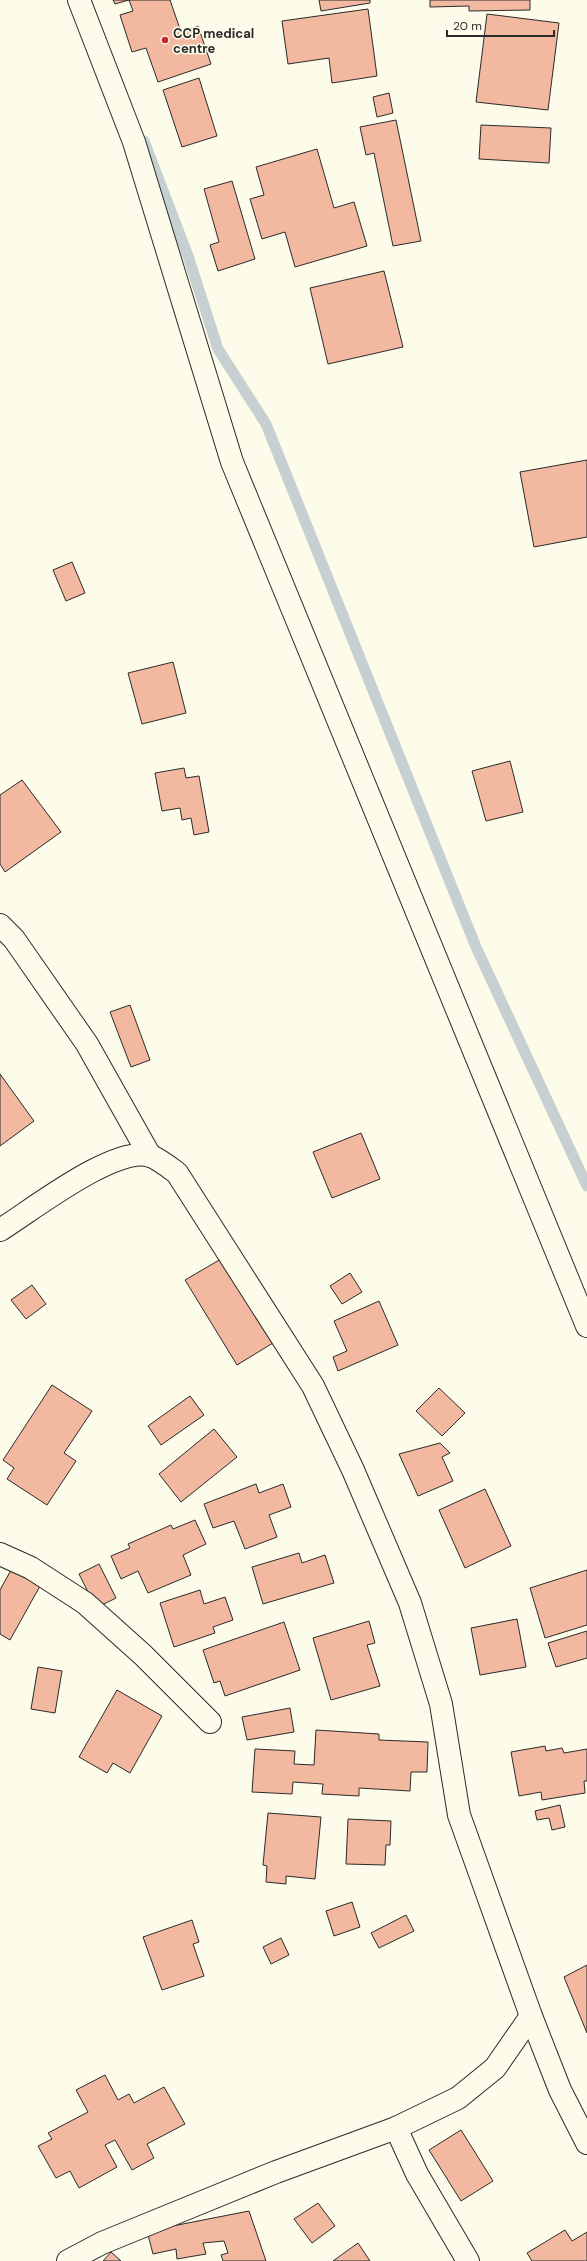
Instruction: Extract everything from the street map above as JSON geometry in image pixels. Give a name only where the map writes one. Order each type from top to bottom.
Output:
[{"type":"street","points":[[79,0],[134,142],[232,462],[587,1326]]},
{"type":"street","points":[[0,925],[14,939],[87,1044],[150,1156],[177,1173],[313,1386],[359,1484],[410,1603],[441,1704],[459,1815],[531,2016],[560,2090],[587,2143]]},
{"type":"street","points":[[0,1230],[95,1169],[132,1155],[150,1156]]},
{"type":"street","points":[[0,1554],[31,1568],[85,1603],[143,1655],[210,1722]]},
{"type":"street","points":[[68,2261],[102,2243],[268,2175],[396,2128],[458,2098],[495,2068],[531,2016]]},
{"type":"street","points":[[396,2128],[421,2181],[468,2261]]},
{"type":"building","points":[[113,0],[129,0],[115,4]]},
{"type":"building","name":"CCP medical centre","points":[[129,0],[170,0],[181,32],[198,26],[211,64],[158,82],[146,48],[132,52],[120,15],[133,11]]},
{"type":"building","points":[[319,0],[370,0],[370,3],[321,11]]},
{"type":"building","points":[[430,0],[530,0],[530,10],[469,11],[469,6],[430,7]]},
{"type":"building","points":[[368,9],[377,76],[332,83],[329,58],[288,64],[282,21]]},
{"type":"building","points":[[487,14],[559,23],[548,110],[476,102]]},
{"type":"building","points":[[199,78],[217,136],[182,147],[163,90]]},
{"type":"building","points":[[389,93],[393,113],[377,117],[373,97]]},
{"type":"building","points":[[396,120],[421,241],[393,246],[374,153],[366,155],[360,127]]},
{"type":"building","points":[[481,125],[551,128],[549,163],[479,159]]},
{"type":"building","points":[[317,149],[334,208],[354,202],[367,246],[295,267],[285,232],[262,239],[250,199],[264,195],[256,167]]},
{"type":"building","points":[[232,181],[255,259],[218,271],[210,245],[219,242],[204,189]]},
{"type":"building","points":[[384,271],[403,347],[328,364],[310,288]]},
{"type":"building","points":[[587,460],[587,537],[534,547],[520,472]]},
{"type":"building","points":[[72,562],[85,593],[66,601],[53,570]]},
{"type":"building","points":[[173,662],[186,713],[142,724],[128,673]]},
{"type":"building","points":[[510,761],[523,812],[486,821],[472,771]]},
{"type":"building","points":[[184,768],[186,778],[199,776],[209,832],[194,835],[191,818],[182,820],[180,808],[162,811],[155,773]]},
{"type":"building","points":[[22,780],[61,832],[5,872],[0,864],[0,795]]},
{"type":"building","points":[[130,1005],[150,1060],[131,1067],[110,1012]]},
{"type":"building","points":[[0,1074],[34,1121],[0,1146]]},
{"type":"building","points":[[361,1133],[380,1179],[332,1198],[313,1152]]},
{"type":"building","points":[[221,1259],[273,1343],[237,1365],[185,1280]]},
{"type":"building","points":[[350,1273],[362,1292],[342,1304],[330,1286]]},
{"type":"building","points":[[32,1285],[46,1304],[26,1319],[11,1300]]},
{"type":"building","points":[[379,1301],[398,1345],[338,1371],[333,1357],[347,1351],[334,1321]]},
{"type":"building","points":[[52,1385],[92,1411],[64,1453],[76,1461],[47,1505],[7,1479],[14,1468],[3,1460]]},
{"type":"building","points":[[439,1388],[465,1413],[442,1436],[416,1411]]},
{"type":"building","points":[[190,1396],[204,1415],[161,1445],[148,1426]]},
{"type":"building","points":[[214,1429],[237,1457],[181,1502],[159,1474]]},
{"type":"building","points":[[440,1443],[450,1453],[442,1457],[453,1481],[418,1496],[399,1454]]},
{"type":"building","points":[[256,1484],[259,1493],[283,1484],[291,1507],[269,1515],[277,1537],[245,1549],[234,1521],[213,1528],[204,1504]]},
{"type":"building","points":[[485,1489],[511,1546],[465,1568],[439,1510]]},
{"type":"building","points":[[195,1520],[206,1544],[183,1555],[191,1575],[148,1593],[138,1571],[121,1579],[111,1556],[130,1548],[128,1544],[171,1525],[173,1529]]},
{"type":"building","points":[[299,1553],[302,1563],[325,1555],[334,1583],[263,1604],[252,1567]]},
{"type":"building","points":[[99,1564],[116,1598],[96,1608],[79,1574]]},
{"type":"building","points":[[11,1570],[40,1586],[10,1640],[0,1634],[0,1590]]},
{"type":"building","points":[[587,1570],[587,1625],[545,1638],[530,1588]]},
{"type":"building","points":[[200,1590],[204,1604],[225,1597],[233,1620],[213,1627],[215,1633],[174,1647],[160,1603]]},
{"type":"building","points":[[517,1619],[526,1667],[480,1675],[471,1628]]},
{"type":"building","points":[[369,1621],[375,1643],[367,1645],[380,1686],[331,1700],[313,1638]]},
{"type":"building","points":[[284,1622],[300,1670],[225,1696],[220,1681],[214,1683],[203,1650]]},
{"type":"building","points":[[587,1631],[587,1658],[556,1667],[548,1643]]},
{"type":"building","points":[[38,1667],[62,1671],[55,1713],[31,1709]]},
{"type":"building","points":[[117,1690],[162,1716],[130,1773],[113,1763],[107,1773],[79,1757]]},
{"type":"building","points":[[290,1708],[294,1732],[247,1740],[242,1717]]},
{"type":"building","points":[[316,1730],[379,1734],[379,1740],[428,1742],[427,1772],[411,1772],[410,1791],[359,1788],[359,1796],[322,1794],[323,1784],[293,1782],[292,1794],[252,1792],[255,1749],[295,1751],[294,1764],[314,1765]]},
{"type":"building","points":[[545,1746],[546,1751],[562,1748],[564,1753],[587,1749],[587,1781],[584,1781],[585,1793],[542,1800],[541,1792],[519,1796],[511,1752]]},
{"type":"building","points":[[560,1805],[565,1827],[552,1830],[549,1818],[537,1820],[535,1811]]},
{"type":"building","points":[[268,1813],[321,1817],[315,1879],[286,1876],[286,1884],[266,1882],[267,1866],[263,1865]]},
{"type":"building","points":[[348,1819],[391,1821],[390,1845],[386,1845],[385,1865],[346,1864]]},
{"type":"building","points":[[352,1902],[360,1927],[334,1936],[326,1911]]},
{"type":"building","points":[[406,1915],[414,1931],[379,1948],[371,1933]]},
{"type":"building","points":[[192,1920],[199,1942],[193,1944],[204,1976],[162,1990],[143,1937]]},
{"type":"building","points":[[281,1938],[289,1955],[271,1964],[263,1947]]},
{"type":"building","points":[[587,1965],[587,2033],[564,1977]]},
{"type":"building","points":[[105,2075],[118,2100],[129,2094],[134,2103],[164,2087],[185,2124],[147,2144],[154,2158],[132,2170],[115,2140],[105,2145],[117,2167],[79,2188],[70,2171],[56,2178],[38,2146],[52,2139],[48,2133],[88,2112],[76,2090]]},
{"type":"building","points":[[461,2130],[493,2181],[461,2201],[429,2150]]},
{"type":"building","points":[[318,2203],[335,2226],[312,2243],[294,2219]]},
{"type":"building","points":[[249,2211],[266,2261],[223,2261],[221,2255],[228,2253],[224,2241],[203,2243],[206,2254],[177,2259],[176,2249],[153,2254],[147,2231]]},
{"type":"building","points":[[565,2230],[572,2241],[587,2232],[587,2261],[532,2261],[527,2253]]},
{"type":"building","points":[[358,2243],[370,2261],[333,2261]]},
{"type":"building","points":[[111,2252],[121,2261],[103,2261]]},
{"type":"waterway","points":[[144,141],[188,256],[218,349],[266,424],[476,947],[587,1186]]},
{"type":"place","name":"CCP medical centre","points":[[165,40]]}]
